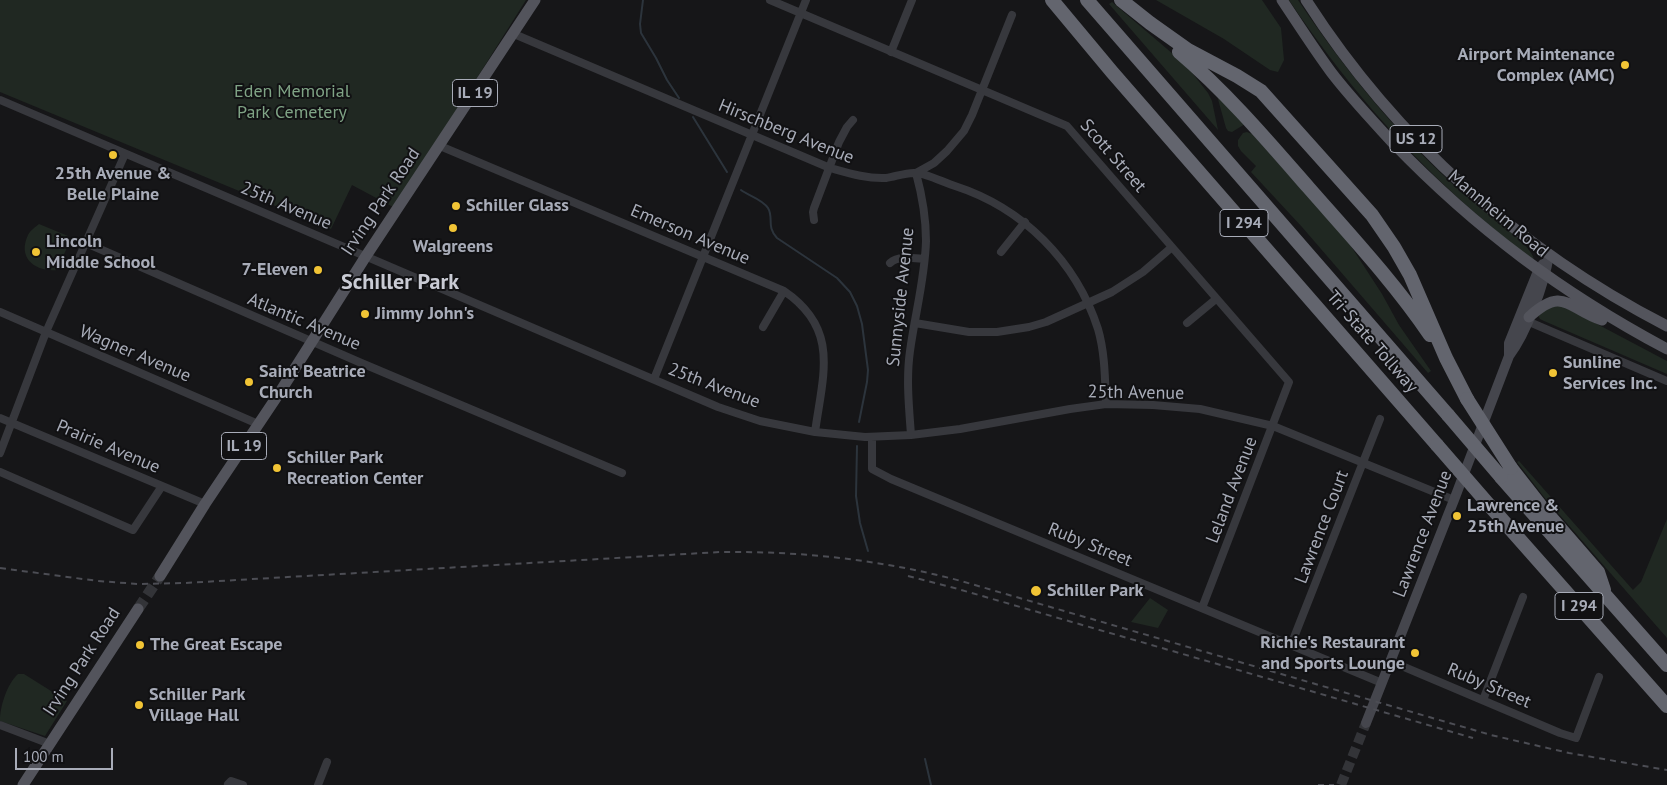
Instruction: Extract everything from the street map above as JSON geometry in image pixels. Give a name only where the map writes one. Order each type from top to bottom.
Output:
[{"type":"highway","name":"Tri-State Tollway","points":[[1087,0],[1448,415],[1506,472],[1606,598],[1667,665]]},
{"type":"highway","name":"I 294","points":[[1118,0],[1122,6],[1199,69],[1252,123],[1384,274],[1446,358]]},
{"type":"highway","name":"I 294","points":[[1121,0],[1150,24],[1188,50],[1237,76],[1264,95],[1372,216],[1394,247],[1410,275],[1446,358],[1506,472]]},
{"type":"highway","name":"Tri-State Tollway","points":[[1054,4],[1490,506],[1667,706]]},
{"type":"main road","name":"Irving Park Road","points":[[160,576],[366,256],[536,0]]},
{"type":"main road","name":"Mannheim Road","points":[[1282,0],[1332,73],[1372,121],[1404,155],[1464,212],[1542,274],[1627,328],[1667,349]]},
{"type":"main road","name":"Mannheim Road","points":[[1306,0],[1345,56],[1403,126],[1434,158],[1481,201],[1549,255],[1628,306],[1667,326]]},
{"type":"main road","name":"Lawrence Avenue","points":[[1366,723],[1509,356],[1518,345],[1549,255]]},
{"type":"main road","name":"Lawrence Avenue","points":[[1509,356],[1509,343],[1542,274]]},
{"type":"main road","points":[[1528,319],[1545,303],[1554,301],[1570,304],[1599,319],[1627,328]]},
{"type":"main road","name":"Irving Park Road","points":[[23,785],[138,609]]},
{"type":"street","name":"Scott Street","points":[[770,0],[1071,129],[1289,382]]},
{"type":"street","points":[[654,379],[806,0]]},
{"type":"street","points":[[891,52],[912,0]]},
{"type":"street","points":[[916,173],[934,162],[956,141],[972,115],[1012,15]]},
{"type":"street","name":"Hirschberg Avenue","points":[[514,34],[830,168],[856,176],[884,178],[916,173],[984,197],[1011,212],[1025,222],[1061,259],[1082,290],[1098,330],[1105,362],[1106,404]]},
{"type":"street","name":"25th Avenue","points":[[0,100],[718,407],[760,421],[815,432],[872,437],[960,429],[1070,408],[1106,404],[1153,405],[1200,410],[1273,426],[1454,500]]},
{"type":"street","points":[[814,220],[814,208],[839,142],[853,120]]},
{"type":"street","name":"Emerson Avenue","points":[[440,146],[703,258],[784,290],[795,298],[812,316],[818,326],[823,343],[824,362],[815,432]]},
{"type":"street","points":[[0,453],[46,332],[126,154]]},
{"type":"street","name":"Sunnyside Avenue","points":[[910,435],[908,377],[910,352],[926,240],[924,208],[916,173]]},
{"type":"street","points":[[1001,252],[1025,222]]},
{"type":"street","name":"Atlantic Avenue","points":[[86,243],[622,473]]},
{"type":"street","points":[[915,323],[969,332],[1013,330],[1046,322],[1129,282],[1172,247]]},
{"type":"street","points":[[890,262],[902,258],[924,259]]},
{"type":"street","points":[[763,327],[784,290]]},
{"type":"street","points":[[1188,323],[1216,299]]},
{"type":"street","name":"Wagner Avenue","points":[[0,312],[258,424]]},
{"type":"street","points":[[1528,319],[1667,381]]},
{"type":"street","name":"Leland Avenue","points":[[1202,608],[1289,382]]},
{"type":"street","name":"Prairie Avenue","points":[[0,418],[205,504]]},
{"type":"street","name":"Lawrence Court","points":[[1291,646],[1380,419]]},
{"type":"street","name":"Ruby Street","points":[[872,437],[872,470],[1382,683]]},
{"type":"street","points":[[0,472],[133,530],[162,486]]},
{"type":"street","points":[[1483,700],[1524,597]]},
{"type":"street","name":"Ruby Street","points":[[1390,661],[1560,733],[1576,738],[1599,677]]},
{"type":"street","points":[[0,725],[50,744]]},
{"type":"street","points":[[318,785],[327,762]]},
{"type":"street","points":[[228,784],[231,781],[243,785]]},
{"type":"green space","name":"Eden Memorial Park Cemetery","points":[[0,0],[526,0],[395,208],[352,185],[331,229],[0,92]]},
{"type":"green space","points":[[1156,0],[1262,0],[1281,28],[1284,60],[1278,72],[1270,70],[1224,39]]},
{"type":"green space","points":[[1289,0],[1298,0],[1359,83],[1403,135],[1451,183],[1518,238],[1534,259],[1512,244],[1474,212],[1398,139],[1330,58]]},
{"type":"green space","points":[[1112,2],[1180,60],[1193,74],[1212,101],[1218,130],[1109,4]]},
{"type":"green space","points":[[1216,92],[1245,124],[1232,132],[1228,131]]},
{"type":"green space","points":[[1243,133],[1252,134],[1345,237],[1382,294],[1399,325],[1431,371],[1428,373],[1302,227],[1251,172],[1256,166],[1238,146],[1238,140]]},
{"type":"green space","points":[[39,224],[68,236],[70,241],[57,270],[42,269],[35,266],[27,257],[25,243],[28,235]]},
{"type":"green space","points":[[1547,306],[1563,306],[1667,361],[1667,374],[1540,319],[1538,315]]},
{"type":"green space","points":[[1519,461],[1633,590],[1641,582],[1667,519],[1667,638],[1544,497],[1517,462]]},
{"type":"green space","points":[[1150,598],[1168,610],[1158,628],[1131,622]]},
{"type":"green space","points":[[18,674],[24,674],[67,701],[45,736],[0,721],[5,696]]},
{"type":"waterway","points":[[643,0],[640,24],[641,33],[679,98]]},
{"type":"waterway","points":[[693,117],[727,172]]},
{"type":"waterway","points":[[741,190],[759,200],[768,208],[772,230],[777,238],[837,278],[850,292],[857,306],[862,324],[868,370],[859,422]]},
{"type":"waterway","points":[[857,446],[856,496],[860,523],[868,551]]},
{"type":"waterway","points":[[925,759],[931,785]]},
{"type":"tunnel","points":[[138,609],[160,576]]},
{"type":"tunnel","points":[[1341,785],[1366,723]]},
{"type":"railway","points":[[0,568],[98,581],[138,584],[185,583],[720,552],[781,553],[842,558],[902,567],[961,581],[1491,735],[1569,753],[1667,770]]},
{"type":"railway","points":[[908,576],[1473,738]]},
{"type":"railway","points":[[1318,785],[1334,785]]},
{"type":"place","name":"Airport Maintenance Complex (AMC)","points":[[1625,65]]},
{"type":"place","name":"25th Avenue & Belle Plaine","points":[[113,155]]},
{"type":"place","name":"Schiller Glass","points":[[456,206]]},
{"type":"place","name":"Walgreens","points":[[453,228]]},
{"type":"place","name":"Lincoln Middle School","points":[[36,252]]},
{"type":"place","name":"7-Eleven","points":[[318,270]]},
{"type":"place","name":"Jimmy John's","points":[[365,314]]},
{"type":"place","name":"Sunline Services Inc.","points":[[1553,373]]},
{"type":"place","name":"Saint Beatrice Church","points":[[249,382]]},
{"type":"place","name":"Schiller Park Recreation Center","points":[[277,468]]},
{"type":"place","name":"Lawrence & 25th Avenue","points":[[1457,516]]},
{"type":"place","name":"Schiller Park","points":[[1036,591]]},
{"type":"place","name":"The Great Escape","points":[[140,645]]},
{"type":"place","name":"Richie's Restaurant and Sports Lounge","points":[[1415,653]]},
{"type":"place","name":"Schiller Park Village Hall","points":[[139,705]]},
{"type":"district","name":"Schiller Park","points":[[400,283]]}]
